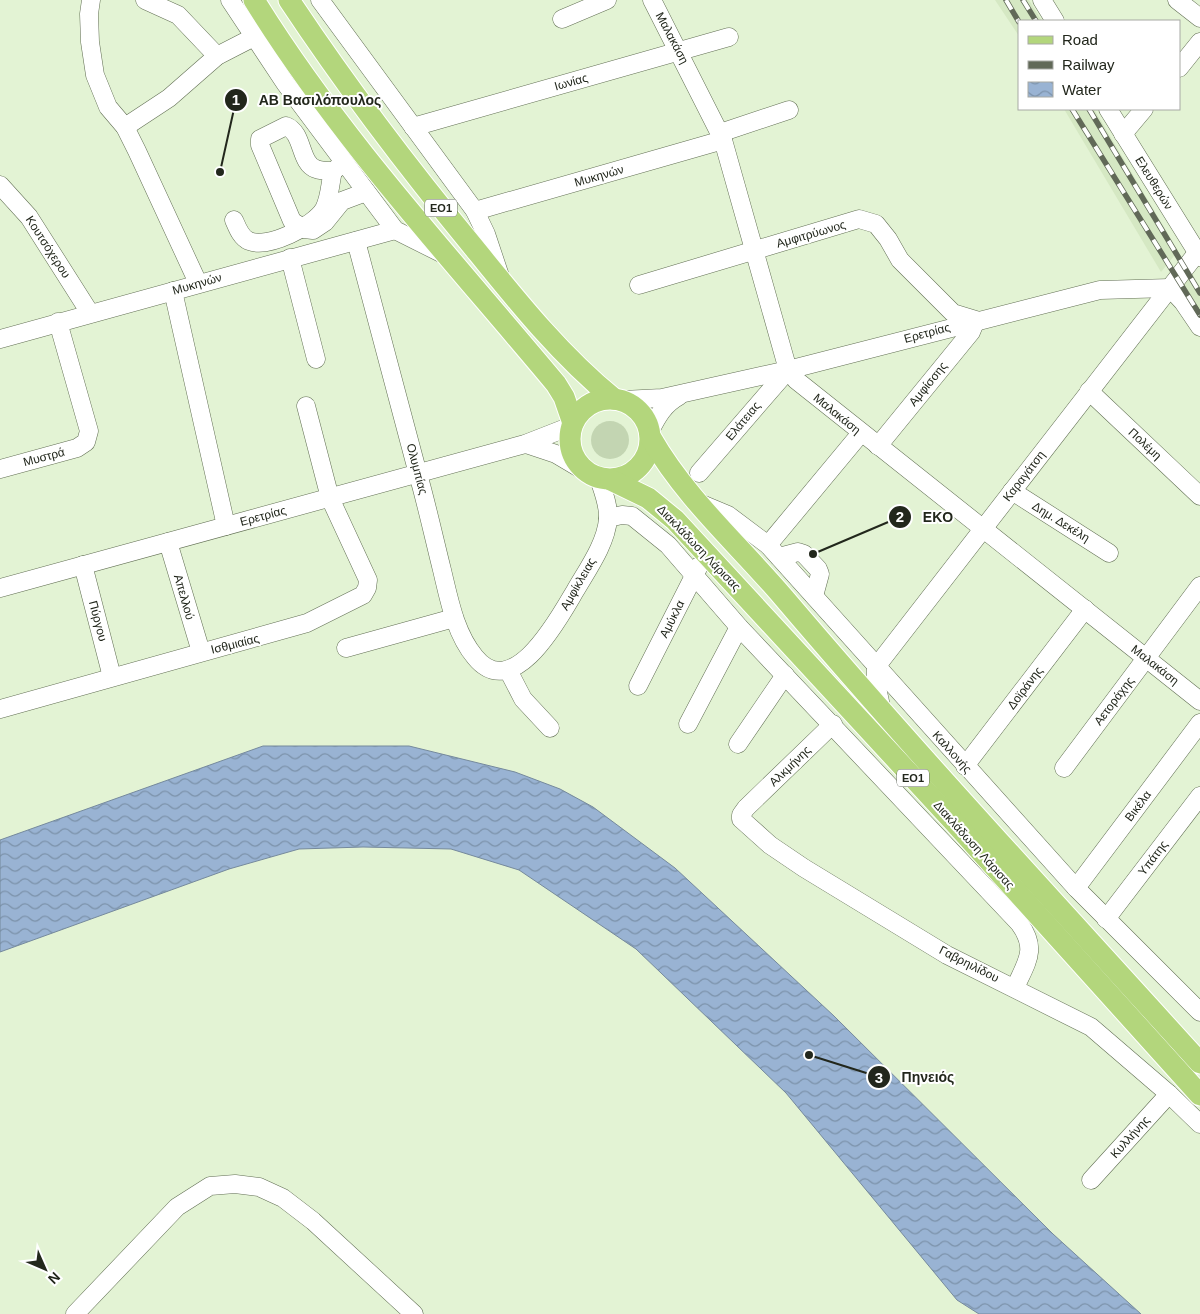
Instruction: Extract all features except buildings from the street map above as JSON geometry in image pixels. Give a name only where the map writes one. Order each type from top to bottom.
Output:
[{"type":"main road","name":"ΕΟ1","points":[[254,0],[358,148],[556,384],[567,403],[572,425],[570,450],[598,476]]},
{"type":"main road","name":"ΕΟ1","points":[[289,0],[387,137],[503,284],[581,370],[618,400],[640,412],[650,435]]},
{"type":"main road","points":[[572,425],[580,412],[590,404],[601,400],[618,400]]},
{"type":"main road","points":[[598,476],[623,478],[635,472],[644,462],[649,451],[650,435]]},
{"type":"main road","name":"Διακλάδωση Λάρισας","points":[[650,435],[673,474],[697,502],[882,711],[1200,1063]]},
{"type":"main road","name":"Διακλάδωση Λάρισας","points":[[598,476],[634,490],[654,502],[706,552],[1200,1096]]},
{"type":"street","points":[[91,0],[89,14],[90,42],[95,75],[108,107],[125,127],[198,283]]},
{"type":"street","points":[[145,0],[178,15],[216,56]]},
{"type":"street","points":[[230,0],[338,167],[366,192],[395,230],[446,255]]},
{"type":"street","points":[[320,0],[475,211],[486,234],[503,284]]},
{"type":"street","points":[[562,19],[608,0]]},
{"type":"street","name":"Μαλακάση","points":[[652,0],[722,136],[788,370],[796,380],[861,433],[984,527],[1200,701]]},
{"type":"street","points":[[1042,0],[1054,20]]},
{"type":"street","points":[[1177,0],[1200,18]]},
{"type":"street","points":[[125,127],[168,98],[216,56],[254,37]]},
{"type":"street","name":"Ιωνίας","points":[[412,127],[729,37]]},
{"type":"street","points":[[1180,67],[1200,42]]},
{"type":"street","name":"Μυκηνών","points":[[475,211],[722,136],[789,110]]},
{"type":"street","name":"Ελευθερών","points":[[1109,110],[1199,252]]},
{"type":"street","points":[[1123,134],[1143,110]]},
{"type":"street","points":[[304,229],[292,221],[260,145],[260,139],[286,126],[292,128],[310,165],[316,169],[338,167]]},
{"type":"street","points":[[304,229],[324,210],[338,167]]},
{"type":"street","name":"Κουτσόχερου","points":[[0,185],[29,217],[90,313]]},
{"type":"street","points":[[234,220],[241,234],[248,241],[262,243],[304,229],[313,230],[326,222],[342,201],[366,192]]},
{"type":"street","name":"Αμφιτρύωνος","points":[[639,285],[860,220],[876,224],[888,239],[900,260],[953,313],[976,320]]},
{"type":"street","name":"Μυκηνών","points":[[0,339],[395,230]]},
{"type":"street","name":"Ολυμπίας","points":[[356,241],[454,618],[476,659],[488,669],[508,670]]},
{"type":"street","name":"Καραγάτση","points":[[876,667],[1199,252]]},
{"type":"street","points":[[290,258],[316,359]]},
{"type":"street","points":[[1170,288],[1183,302],[1200,327]]},
{"type":"street","name":"Ερετρίας","points":[[618,400],[662,398],[788,370],[976,320],[1100,290],[1170,288]]},
{"type":"street","points":[[173,291],[226,526]]},
{"type":"street","name":"Αμφίσσης","points":[[878,446],[971,332],[976,320]]},
{"type":"street","name":"Μυστρά","points":[[0,469],[77,448],[86,442],[89,431],[58,322]]},
{"type":"street","name":"Ελάτειας","points":[[699,474],[788,370]]},
{"type":"street","name":"Ερετρίας","points":[[650,435],[657,416],[666,405],[686,392]]},
{"type":"street","name":"Πολέμη","points":[[1089,392],[1200,495]]},
{"type":"street","name":"Ισθμιαίας","points":[[0,708],[307,623],[363,595],[367,588],[368,580],[330,498],[306,406]]},
{"type":"street","name":"Ερετρίας","points":[[0,588],[525,444],[572,425]]},
{"type":"street","points":[[773,551],[861,433]]},
{"type":"street","points":[[525,444],[556,454],[598,476],[608,518],[622,515],[636,518],[662,540],[739,627],[833,724],[1027,934],[1030,956],[1015,988]]},
{"type":"street","name":"Δημ. Δεκέλη","points":[[1012,491],[1110,553]]},
{"type":"street","name":"Καλλoνής","points":[[697,502],[728,515],[773,551],[1076,888],[1200,1012]]},
{"type":"street","name":"Αμφίκλειας","points":[[508,670],[527,659],[550,632],[594,555],[608,518]]},
{"type":"street","name":"Απελλού","points":[[168,542],[201,652]]},
{"type":"street","name":"Αμύκλα","points":[[638,686],[706,552]]},
{"type":"street","name":"Πύργου","points":[[83,565],[112,676]]},
{"type":"street","name":"Αετοράχης","points":[[1064,768],[1200,586]]},
{"type":"street","name":"Δοϊράνης","points":[[965,766],[1085,609]]},
{"type":"street","points":[[346,648],[454,618]]},
{"type":"street","points":[[688,724],[739,627]]},
{"type":"street","points":[[876,667],[876,683],[882,711]]},
{"type":"street","points":[[508,670],[523,699],[550,728]]},
{"type":"street","points":[[738,744],[785,675]]},
{"type":"street","name":"Βικέλα","points":[[1076,888],[1200,723]]},
{"type":"street","name":"Αλκμήνης","points":[[746,808],[833,724]]},
{"type":"street","name":"Υπάτης","points":[[1106,919],[1200,796]]},
{"type":"street","points":[[902,798],[954,823]]},
{"type":"street","name":"Γαβρηιλίδου","points":[[746,808],[741,815],[741,820],[770,845],[798,864],[947,955],[1091,1027],[1169,1094],[1200,1124]]},
{"type":"street","name":"Κυλλήνης","points":[[1091,1180],[1169,1094]]},
{"type":"street","points":[[75,1314],[177,1207],[210,1186],[235,1184],[259,1187],[283,1198],[313,1221],[414,1314]]},
{"type":"shaded area","points":[[995,0],[1029,0],[1041,20],[1018,20],[1018,34]]},
{"type":"shaded area","points":[[1065,110],[1095,110],[1178,251],[1161,272]]},
{"type":"shaded area","points":[[1191,272],[1200,287],[1200,337],[1173,292]]},
{"type":"shaded area","points":[[610,421],[624,426],[629,440],[624,454],[610,459],[596,454],[591,440],[596,426]]},
{"type":"water","points":[[263,746],[409,746],[515,772],[560,789],[593,807],[675,868],[834,1016],[1053,1234],[1141,1314],[979,1314],[957,1300],[786,1093],[636,949],[519,870],[451,849],[363,847],[299,849],[229,869],[0,952],[0,840]]},
{"type":"railway","points":[[1006,0],[1018,20]]},
{"type":"railway","points":[[1023,0],[1035,20]]},
{"type":"railway","points":[[1073,110],[1200,315]]},
{"type":"railway","points":[[1090,110],[1200,293]]},
{"type":"place","name":"ΑΒ Βασιλόπουλος","points":[[220,172]]},
{"type":"place","name":"EKO","points":[[813,554]]},
{"type":"place","name":"Πηνειός","points":[[809,1055]]}]
